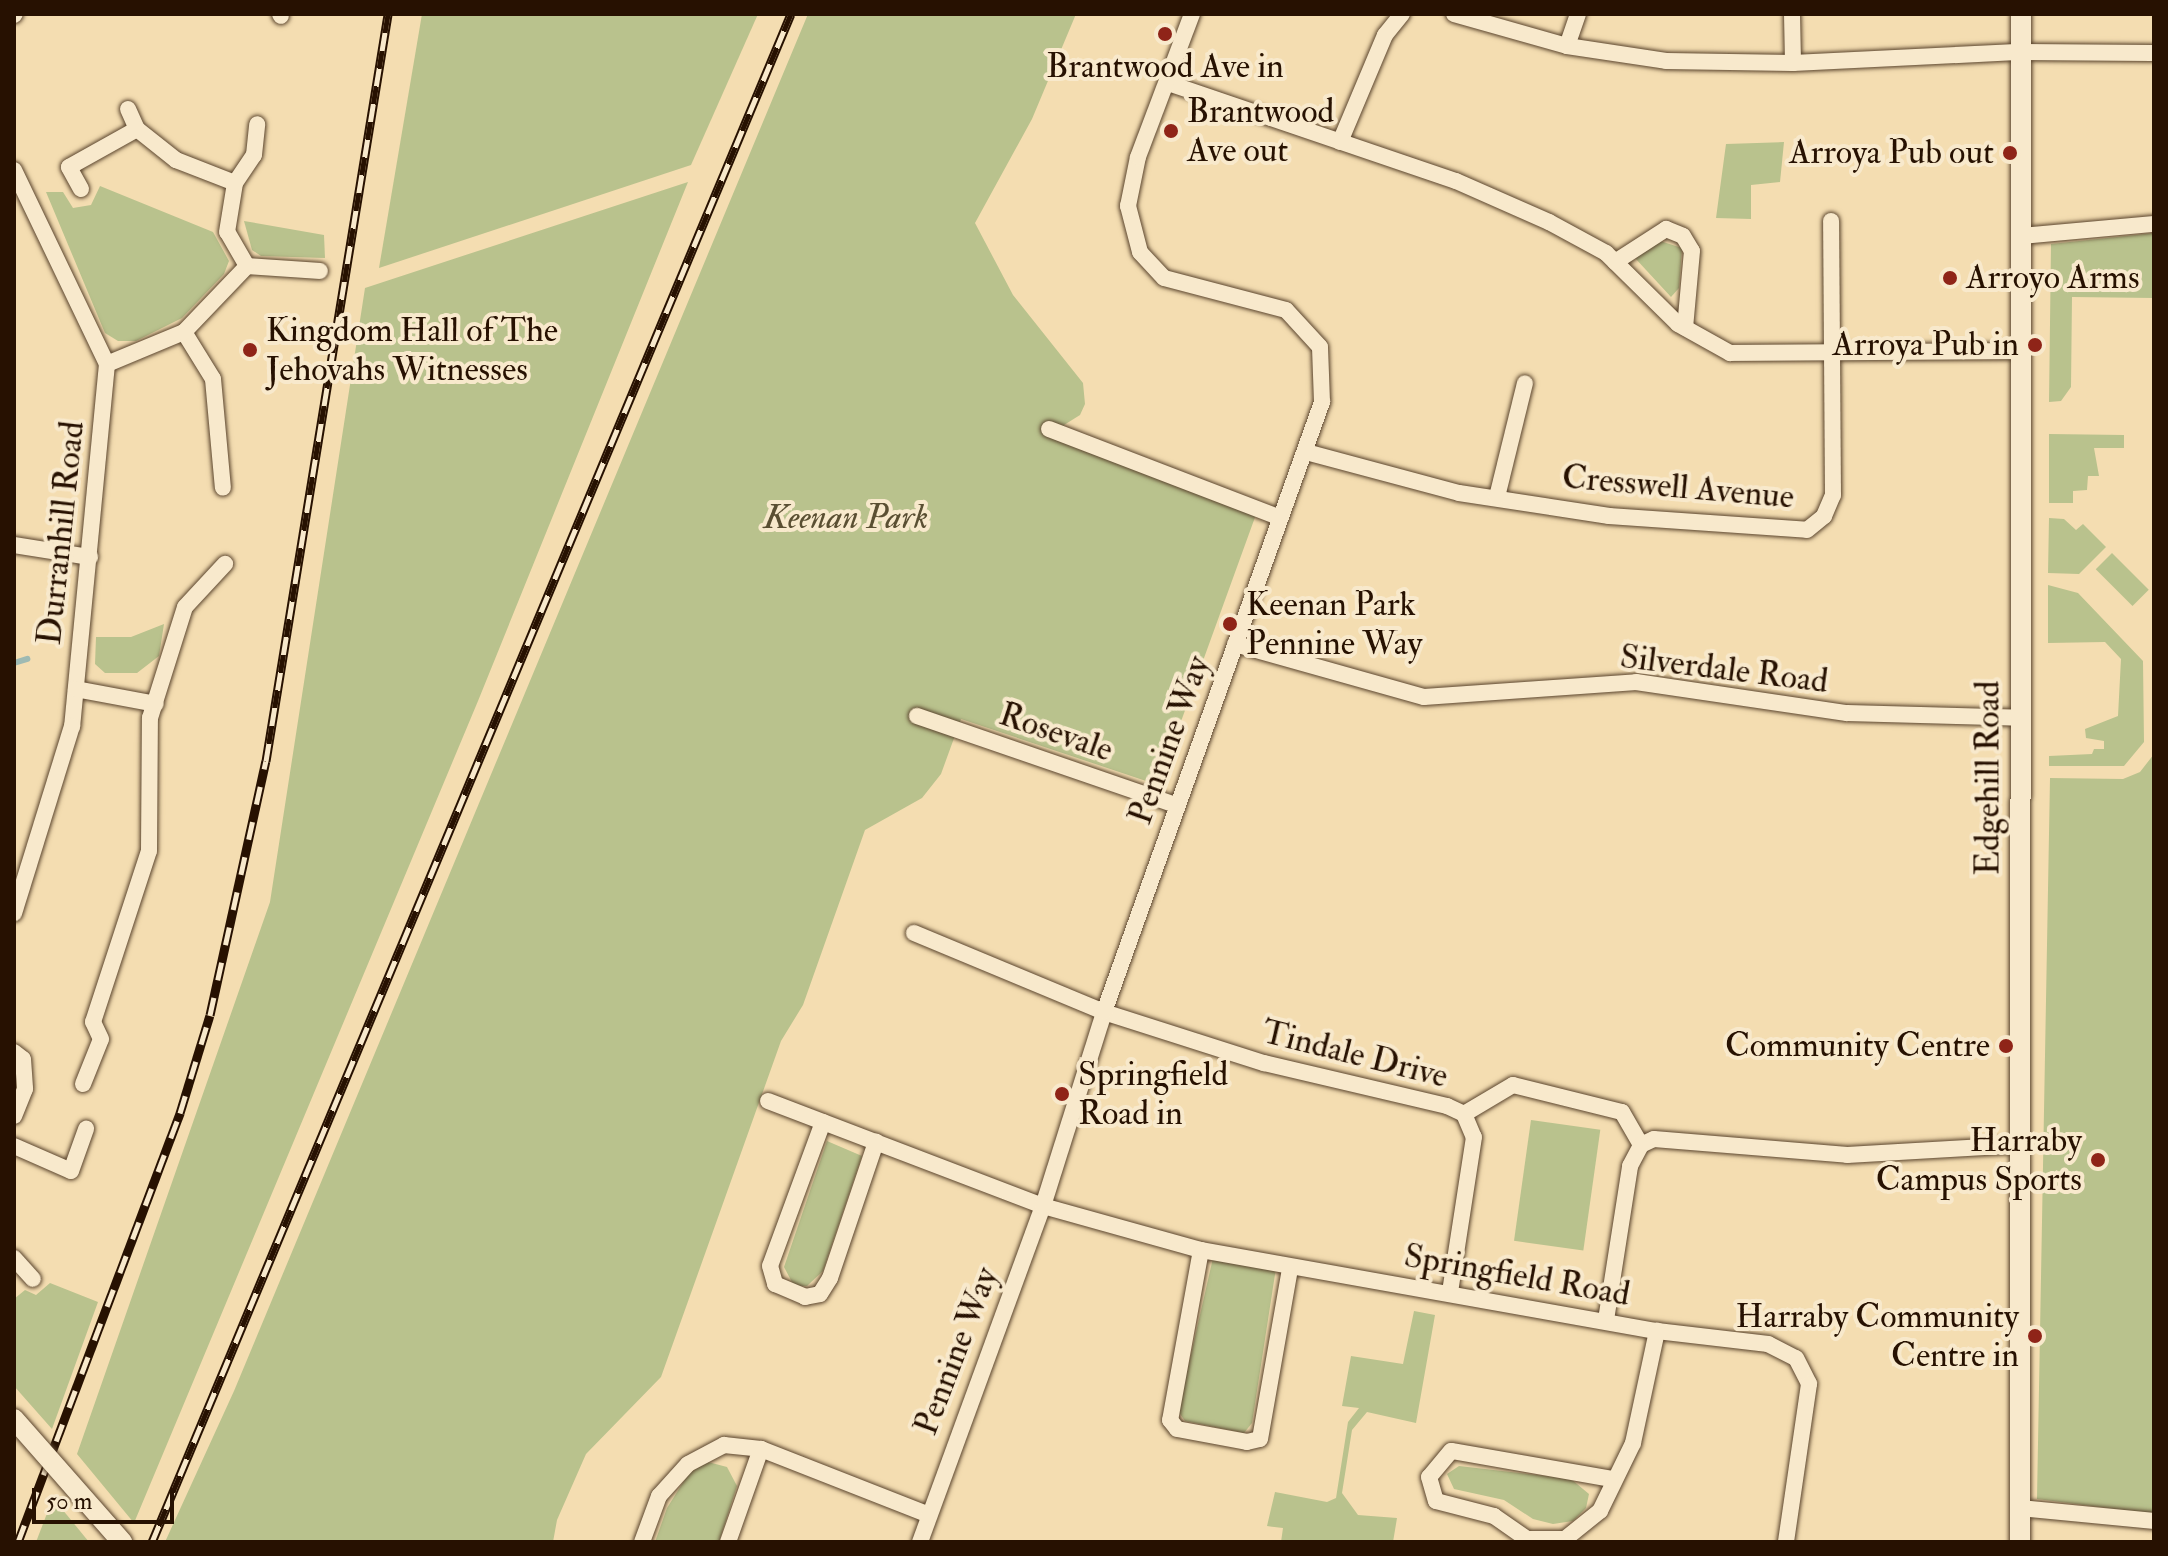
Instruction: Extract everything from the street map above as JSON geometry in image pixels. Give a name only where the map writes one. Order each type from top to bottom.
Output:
[{"type":"street","name":"Pennine Way","points":[[920,1542],[927,1514],[1043,1206],[1104,1012],[1322,402],[1320,347],[1286,310],[1164,278],[1140,252],[1128,206],[1138,157],[1192,14]]},
{"type":"street","points":[[1340,142],[1385,35],[1402,14]]},
{"type":"street","points":[[1454,14],[1567,46],[1666,61],[1793,63],[2022,52],[2152,53]]},
{"type":"street","points":[[1567,46],[1578,14]]},
{"type":"street","points":[[1792,14],[1793,63]]},
{"type":"street","name":"Edgehill Road","points":[[2020,1542],[2021,14]]},
{"type":"street","points":[[1168,83],[1456,181],[1549,222],[1615,262],[1685,328],[1730,353],[1831,349],[2021,351]]},
{"type":"street","points":[[128,109],[137,129],[176,160],[235,183]]},
{"type":"street","points":[[247,266],[227,232],[235,183],[254,155],[257,124]]},
{"type":"street","points":[[81,189],[69,167],[137,129]]},
{"type":"street","points":[[14,170],[107,364],[184,332],[247,266]]},
{"type":"street","points":[[1831,221],[1831,349]]},
{"type":"street","points":[[2021,236],[2154,224]]},
{"type":"street","points":[[1615,262],[1666,229],[1683,236],[1692,251],[1685,328]]},
{"type":"street","points":[[247,266],[320,271]]},
{"type":"street","points":[[184,332],[213,379],[223,488]]},
{"type":"street","name":"Cresswell Avenue","points":[[1306,452],[1459,493],[1609,516],[1807,530],[1824,516],[1833,495],[1831,349]]},
{"type":"street","name":"Durranhill Road","points":[[14,913],[72,726],[107,364]]},
{"type":"street","points":[[1497,497],[1525,383]]},
{"type":"street","points":[[1049,429],[1281,518]]},
{"type":"street","points":[[14,545],[90,557]]},
{"type":"street","points":[[83,1084],[101,1039],[93,1022],[149,851],[150,718],[185,607],[225,564]]},
{"type":"street","name":"Silverdale Road","points":[[1235,644],[1424,697],[1636,682],[1847,713],[2021,718]]},
{"type":"street","points":[[76,689],[156,704]]},
{"type":"street","name":"Rosevale","points":[[917,716],[1176,805]]},
{"type":"street","name":"Tindale Drive","points":[[914,933],[1104,1012],[1264,1063],[1447,1106],[1464,1114],[1474,1137],[1450,1292]]},
{"type":"street","points":[[14,1052],[23,1059],[25,1089],[14,1116]]},
{"type":"street","points":[[1464,1114],[1513,1085],[1622,1112],[1641,1145]]},
{"type":"street","name":"Springfield Road","points":[[768,1101],[1043,1206],[1201,1250],[1657,1331],[1768,1344],[1796,1358],[1809,1384],[1786,1542]]},
{"type":"street","points":[[823,1122],[770,1266],[775,1284],[805,1297],[820,1294],[830,1278],[876,1142]]},
{"type":"street","points":[[14,1146],[71,1171],[86,1129]]},
{"type":"street","points":[[1606,1320],[1630,1166],[1641,1145],[1654,1139],[1847,1155],[2019,1145]]},
{"type":"street","points":[[1201,1250],[1170,1420],[1177,1429],[1247,1442],[1260,1439],[1290,1268]]},
{"type":"street","points":[[14,1258],[33,1279]]},
{"type":"street","points":[[1612,1479],[1451,1451],[1429,1477],[1436,1501],[1494,1516],[1527,1539],[1565,1539],[1600,1511],[1612,1479],[1633,1443],[1657,1331]]},
{"type":"street","points":[[14,1419],[122,1542]]},
{"type":"street","points":[[642,1542],[659,1496],[688,1464],[724,1445],[761,1449],[927,1514]]},
{"type":"street","points":[[728,1542],[761,1449]]},
{"type":"street","points":[[2020,1508],[2154,1521]]},
{"type":"green space","points":[[422,14],[758,14],[691,165],[379,268]]},
{"type":"green space","name":"Keenan Park","points":[[808,14],[1076,14],[1032,119],[975,223],[1013,295],[1083,383],[1085,404],[1080,415],[1064,425],[1062,436],[1258,509],[1158,785],[961,719],[941,774],[922,798],[865,830],[803,1005],[781,1041],[661,1377],[586,1454],[557,1520],[553,1542],[165,1542],[234,1391]]},
{"type":"green space","points":[[1784,142],[1780,182],[1751,185],[1751,219],[1716,218],[1726,144]]},
{"type":"green space","points":[[688,182],[478,701],[134,1523],[77,1454],[270,902],[365,288]]},
{"type":"green space","points":[[100,186],[213,232],[229,261],[224,274],[182,318],[136,341],[118,341],[105,333],[46,192],[63,192],[73,208],[91,205]]},
{"type":"green space","points":[[244,221],[324,235],[325,258],[261,256],[252,250]]},
{"type":"green space","points":[[2154,233],[2154,298],[2072,297],[2071,387],[2061,401],[2049,402],[2051,244]]},
{"type":"green space","points":[[1657,240],[1682,248],[1679,288],[1671,297],[1635,258]]},
{"type":"green space","points":[[2049,434],[2124,435],[2124,448],[2094,448],[2099,476],[2088,476],[2087,490],[2073,491],[2073,503],[2049,503]]},
{"type":"green space","points":[[2049,518],[2064,519],[2076,530],[2083,524],[2106,547],[2079,574],[2048,573]]},
{"type":"green space","points":[[2112,553],[2149,590],[2133,606],[2096,569]]},
{"type":"green space","points":[[2048,585],[2078,593],[2143,661],[2144,742],[2124,766],[2049,766],[2049,756],[2092,754],[2094,749],[2104,749],[2104,741],[2086,738],[2085,729],[2118,716],[2121,659],[2105,642],[2048,643]]},
{"type":"green space","points":[[164,624],[159,656],[137,673],[105,673],[95,664],[96,637],[131,637]]},
{"type":"green space","name":"Harraby Campus Sports","points":[[2154,754],[2154,1514],[2037,1499],[2050,778],[2123,779],[2140,772]]},
{"type":"green space","points":[[1531,1120],[1600,1130],[1583,1251],[1514,1241]]},
{"type":"green space","points":[[827,1141],[862,1156],[823,1271],[807,1286],[794,1286],[784,1267]]},
{"type":"green space","points":[[1213,1258],[1276,1268],[1252,1423],[1244,1433],[1185,1421],[1178,1411]]},
{"type":"green space","points":[[50,1283],[98,1302],[52,1429],[14,1386],[14,1299],[25,1290],[36,1295]]},
{"type":"green space","points":[[1414,1311],[1435,1315],[1416,1423],[1367,1412],[1352,1430],[1342,1493],[1358,1515],[1397,1518],[1393,1542],[1281,1542],[1283,1528],[1267,1526],[1275,1492],[1327,1502],[1336,1498],[1348,1422],[1359,1408],[1342,1406],[1351,1356],[1403,1364]]},
{"type":"green space","points":[[708,1462],[727,1467],[737,1486],[719,1542],[655,1542],[667,1508],[689,1473]]},
{"type":"green space","points":[[1459,1466],[1571,1479],[1589,1494],[1586,1508],[1573,1521],[1553,1524],[1533,1519],[1504,1500],[1454,1489],[1447,1474]]},
{"type":"green space","points":[[53,1498],[89,1542],[36,1542]]},
{"type":"waterway","points":[[14,663],[27,659]]},
{"type":"railway","points":[[18,1542],[180,1113],[210,1015],[266,761],[388,14]]},
{"type":"railway","points":[[152,1542],[791,14]]},
{"type":"place","name":"Brantwood Ave in","points":[[1165,34]]},
{"type":"place","name":"Brantwood Ave out","points":[[1171,131]]},
{"type":"place","name":"Arroya Pub out","points":[[2010,153]]},
{"type":"place","name":"Arroyo Arms","points":[[1950,278]]},
{"type":"place","name":"Arroya Pub in","points":[[2035,345]]},
{"type":"place","name":"Kingdom Hall of The Jehovahs Witnesses","points":[[250,350]]},
{"type":"place","name":"Keenan Park Pennine Way","points":[[1230,624]]},
{"type":"place","name":"Community Centre","points":[[2006,1046]]},
{"type":"place","name":"Springfield Road in","points":[[1062,1094]]},
{"type":"place","name":"Harraby Campus Sports","points":[[2098,1160]]},
{"type":"place","name":"Harraby Community Centre in","points":[[2035,1336]]}]
